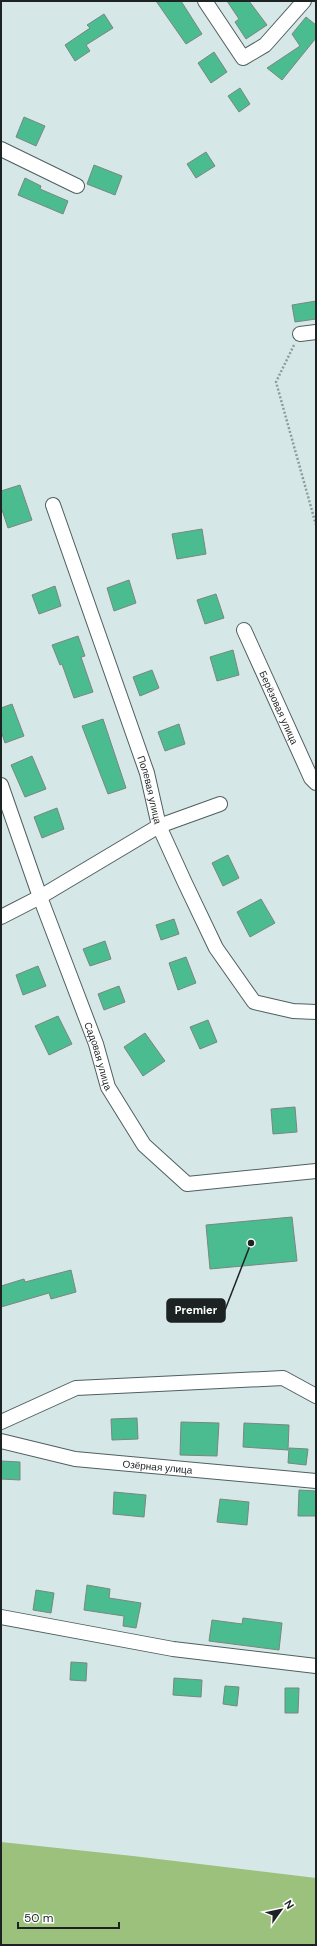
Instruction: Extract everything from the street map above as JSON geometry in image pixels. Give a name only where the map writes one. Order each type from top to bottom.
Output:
[{"type":"street","points":[[205,1],[244,58],[265,45],[304,1]]},
{"type":"street","points":[[1,149],[77,186]]},
{"type":"street","points":[[300,334],[316,332]]},
{"type":"street","name":"Полевая улица","points":[[53,505],[147,773],[159,826],[216,948],[254,1002],[293,1011],[316,1012]]},
{"type":"street","name":"Берёзовая улица","points":[[244,630],[311,778],[316,783]]},
{"type":"street","name":"Садовая улица","points":[[1,785],[40,897],[96,1044],[108,1087],[144,1146],[186,1184],[316,1171]]},
{"type":"street","points":[[1,917],[40,897],[159,826],[220,804]]},
{"type":"street","points":[[1,1422],[76,1388],[283,1378],[316,1396]]},
{"type":"street","name":"Озёрная улица","points":[[1,1441],[75,1459],[316,1481]]},
{"type":"street","points":[[1,1617],[173,1649],[316,1666]]},
{"type":"path","points":[[300,334],[276,382],[316,524]]},
{"type":"green space","points":[[1,1842],[316,1878],[316,1945],[1,1945]]},
{"type":"building","points":[[156,1],[181,1],[202,34],[186,44]]},
{"type":"building","points":[[227,1],[249,1],[267,25],[246,39],[235,22],[239,19]]},
{"type":"building","points":[[104,14],[113,28],[86,45],[90,51],[75,61],[65,45],[90,28],[87,25]]},
{"type":"building","points":[[306,17],[316,25],[316,38],[282,80],[267,68],[300,46],[292,34]]},
{"type":"building","points":[[214,52],[227,72],[211,83],[198,63]]},
{"type":"building","points":[[240,88],[250,104],[239,112],[228,96]]},
{"type":"building","points":[[24,117],[45,126],[36,146],[16,137]]},
{"type":"building","points":[[206,152],[215,166],[196,178],[187,164]]},
{"type":"building","points":[[94,165],[122,176],[115,195],[87,184]]},
{"type":"building","points":[[25,178],[41,186],[40,189],[68,201],[63,214],[18,195]]},
{"type":"building","points":[[316,301],[316,319],[295,322],[292,305]]},
{"type":"building","points":[[20,485],[32,520],[8,528],[1,507],[1,491]]},
{"type":"building","points":[[202,529],[206,554],[177,559],[172,534]]},
{"type":"building","points":[[129,580],[136,603],[114,611],[107,588]]},
{"type":"building","points":[[55,586],[61,606],[39,614],[32,595]]},
{"type":"building","points":[[216,594],[224,618],[205,624],[197,600]]},
{"type":"building","points":[[78,636],[85,656],[81,657],[93,692],[74,698],[62,664],[60,665],[52,645]]},
{"type":"building","points":[[233,650],[239,675],[217,681],[210,657]]},
{"type":"building","points":[[152,670],[159,688],[140,696],[133,677]]},
{"type":"building","points":[[12,704],[24,736],[5,743],[1,731],[1,708]]},
{"type":"building","points":[[103,719],[126,788],[108,794],[82,726]]},
{"type":"building","points":[[179,724],[185,744],[165,751],[158,732]]},
{"type":"building","points":[[32,756],[46,789],[25,797],[11,765]]},
{"type":"building","points":[[57,808],[64,829],[42,838],[34,817]]},
{"type":"building","points":[[228,855],[239,878],[223,886],[212,863]]},
{"type":"building","points":[[261,899],[275,923],[250,937],[237,912]]},
{"type":"building","points":[[174,919],[179,934],[161,940],[156,925]]},
{"type":"building","points":[[105,941],[111,959],[90,966],[83,949]]},
{"type":"building","points":[[186,957],[196,983],[178,990],[169,963]]},
{"type":"building","points":[[38,966],[46,986],[23,995],[16,975]]},
{"type":"building","points":[[119,986],[125,1002],[104,1010],[98,994]]},
{"type":"building","points":[[58,1016],[72,1044],[49,1055],[35,1026]]},
{"type":"building","points":[[208,1020],[217,1042],[200,1049],[190,1027]]},
{"type":"building","points":[[145,1033],[165,1061],[143,1076],[124,1047]]},
{"type":"building","points":[[295,1107],[297,1132],[273,1134],[271,1109]]},
{"type":"building","points":[[292,1217],[297,1261],[210,1269],[206,1225]]},
{"type":"building","points":[[71,1270],[76,1292],[51,1299],[49,1293],[1,1307],[1,1286],[24,1279],[25,1282]]},
{"type":"building","points":[[137,1418],[138,1439],[112,1440],[111,1419]]},
{"type":"building","points":[[181,1422],[219,1423],[217,1456],[180,1455]]},
{"type":"building","points":[[244,1423],[289,1425],[288,1450],[243,1447]]},
{"type":"building","points":[[289,1448],[308,1449],[306,1465],[288,1463]]},
{"type":"building","points":[[1,1461],[20,1462],[20,1480],[1,1479]]},
{"type":"building","points":[[299,1490],[316,1491],[316,1516],[298,1516]]},
{"type":"building","points":[[114,1492],[146,1495],[144,1517],[113,1514]]},
{"type":"building","points":[[220,1499],[249,1502],[247,1525],[217,1522]]},
{"type":"building","points":[[87,1585],[110,1589],[109,1598],[141,1603],[136,1628],[123,1626],[124,1616],[84,1610]]},
{"type":"building","points":[[36,1590],[54,1593],[51,1613],[33,1610]]},
{"type":"building","points":[[243,1618],[282,1623],[279,1650],[209,1641],[212,1620],[242,1624]]},
{"type":"building","points":[[71,1662],[87,1663],[86,1681],[70,1680]]},
{"type":"building","points":[[174,1678],[202,1680],[201,1697],[173,1695]]},
{"type":"building","points":[[225,1686],[239,1687],[237,1706],[223,1704]]},
{"type":"building","points":[[285,1688],[299,1688],[298,1713],[285,1713]]},
{"type":"place","name":"Premier","points":[[251,1243]]}]
